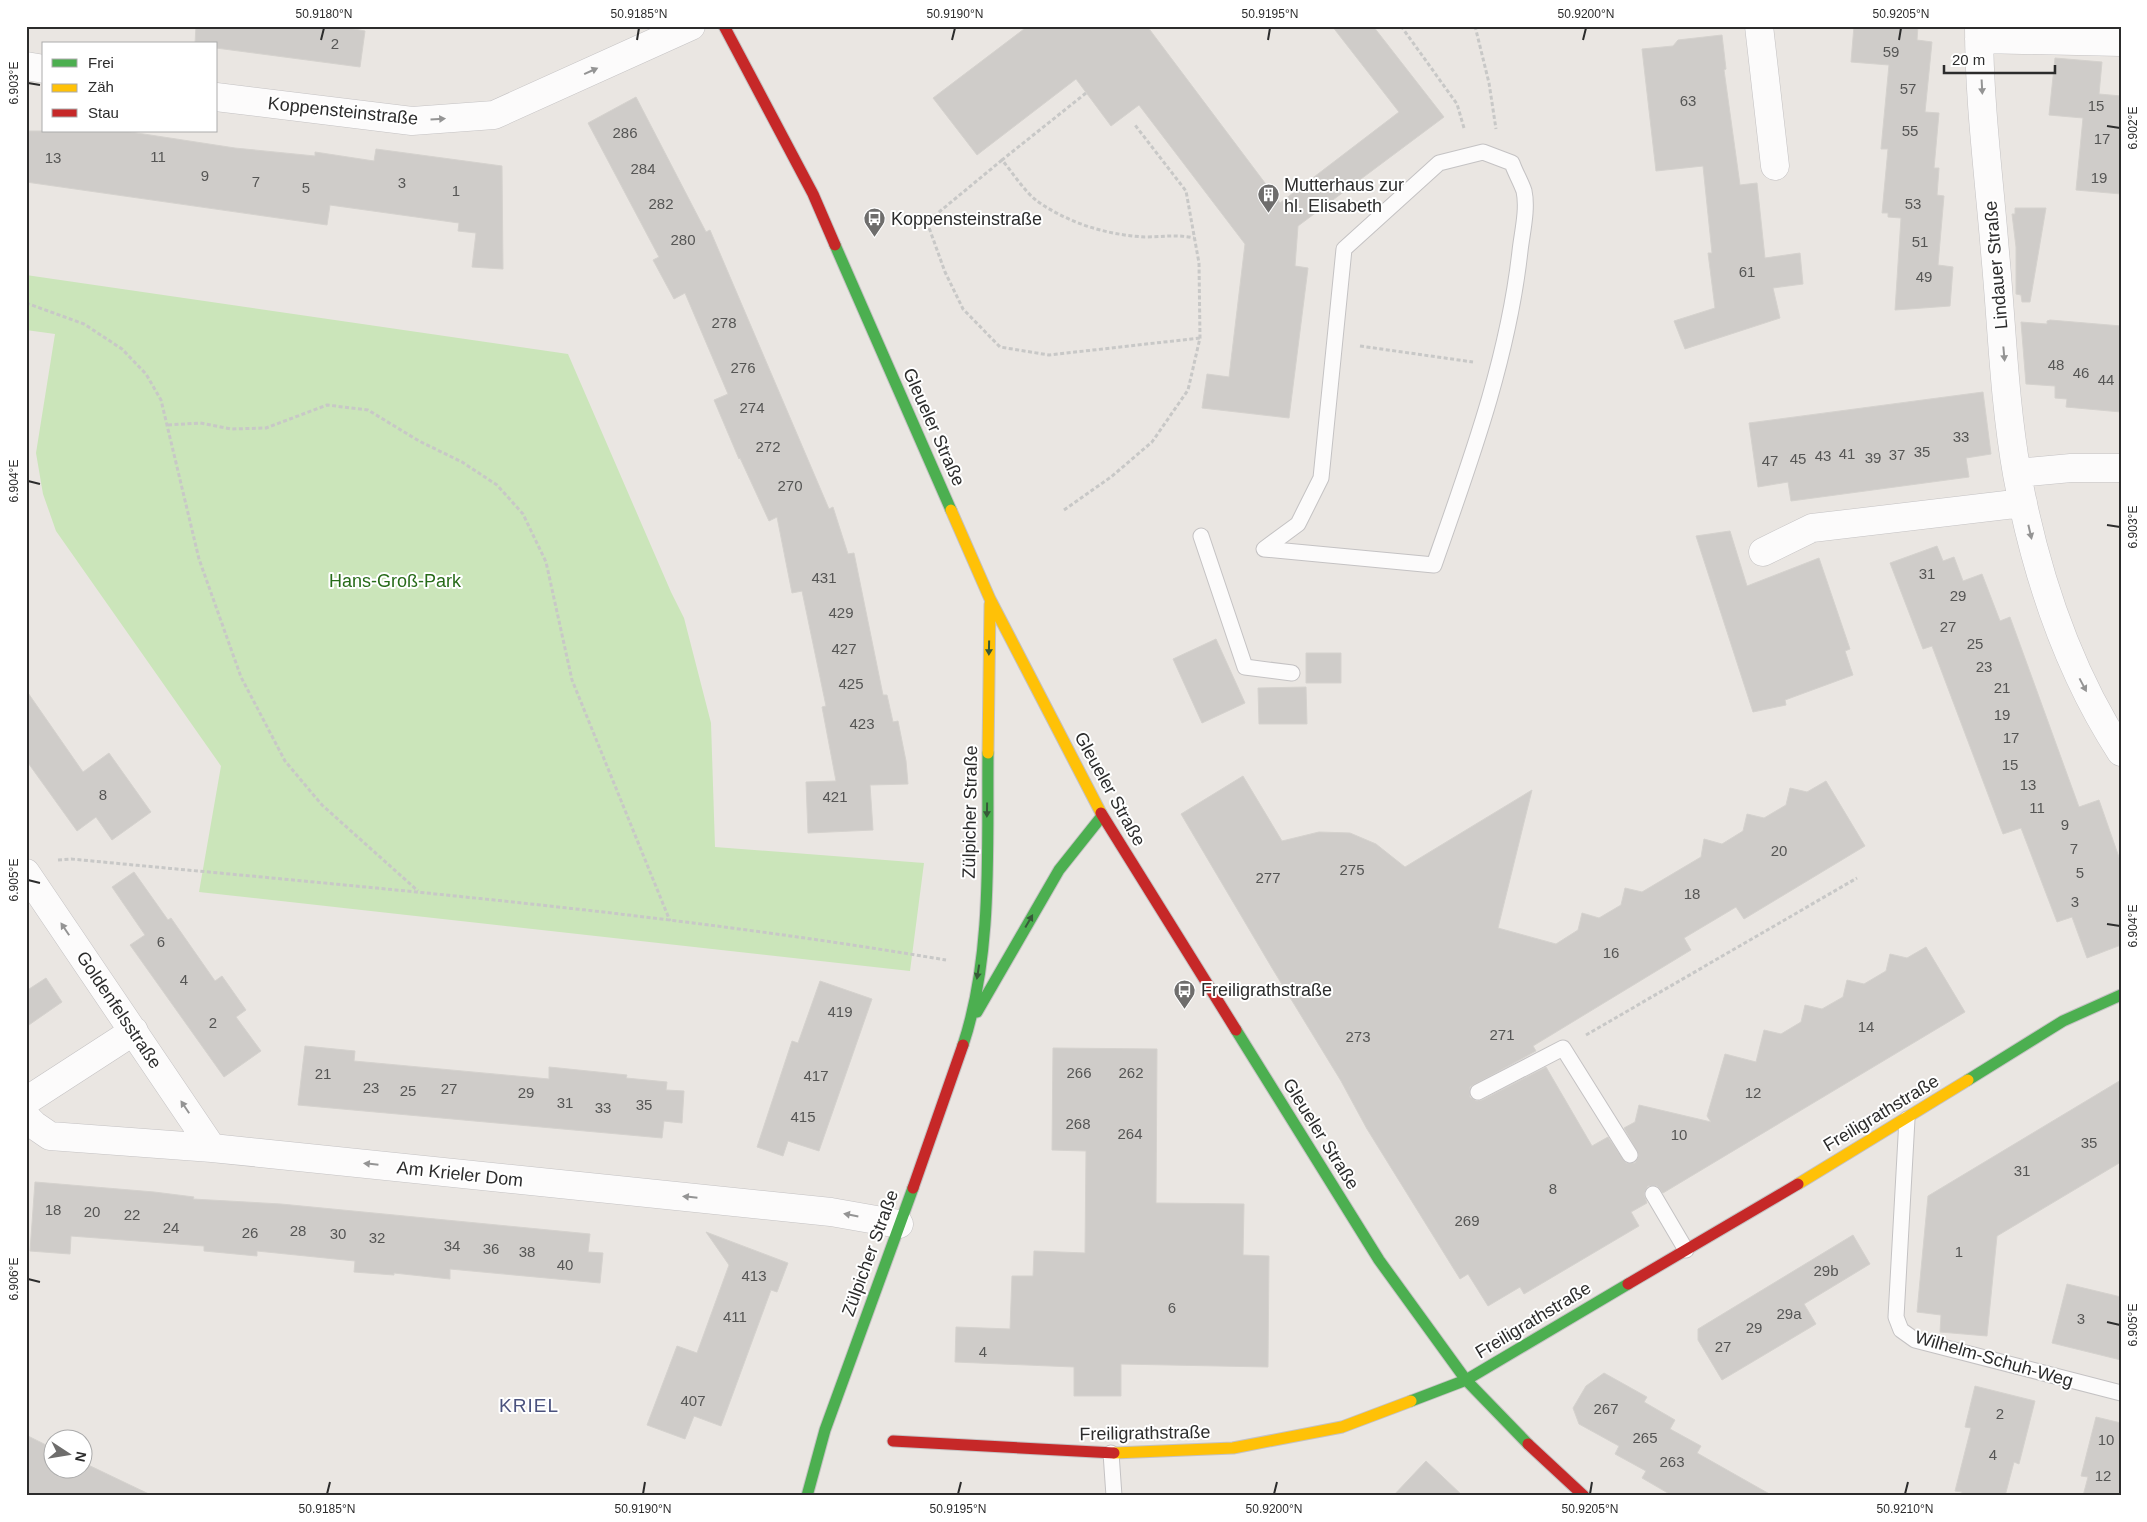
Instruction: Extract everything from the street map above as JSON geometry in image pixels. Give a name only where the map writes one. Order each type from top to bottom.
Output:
[{"type":"street","name":"Koppensteinstraße","points":[[218,98],[412,121],[494,115],[691,26]]},
{"type":"street","name":"Gleueler Straße","points":[[724,26],[813,194],[990,599],[1102,816],[1379,1260],[1466,1380],[1535,1451],[1584,1496]]},
{"type":"street","points":[[1759,26],[1775,166]]},
{"type":"street","points":[[1979,32],[2121,42]]},
{"type":"street","name":"Lindauer Straße","points":[[1979,32],[2009,412],[2017,473],[2036,561],[2061,632],[2079,677],[2117,736]]},
{"type":"street","points":[[26,66],[42,69]]},
{"type":"street","points":[[2017,473],[2071,468],[2121,468]]},
{"type":"street","points":[[1763,552],[1812,528],[2023,503]]},
{"type":"street","name":"Zülpicher Straße","points":[[970,1024],[986,921],[990,599]]},
{"type":"street","name":"Zülpicher Straße","points":[[807,1496],[825,1430],[970,1024],[1059,870],[1102,816]]},
{"type":"street","name":"Goldenfelsstraße","points":[[26,873],[212,1148]]},
{"type":"street","name":"Freiligrathstraße","points":[[894,1441],[1111,1453],[1233,1448],[1333,1428],[1466,1380],[1907,1119],[2063,1021],[2121,995]]},
{"type":"street","points":[[26,1101],[134,1032]]},
{"type":"street","name":"Am Krieler Dom","points":[[26,1117],[50,1136],[212,1148],[831,1212],[899,1224]]},
{"type":"lane","points":[[1483,152],[1500,159],[1512,163],[1524,192],[1524,222],[1516,287],[1500,366],[1473,454],[1434,565],[1264,549],[1298,524],[1321,478],[1344,249],[1439,163],[1483,152]]},
{"type":"lane","points":[[1201,536],[1245,667],[1292,673]]},
{"type":"lane","points":[[1478,1092],[1563,1048],[1630,1155]]},
{"type":"lane","name":"Wilhelm-Schuh-Weg","points":[[1907,1119],[1896,1317],[1901,1330],[1915,1340],[2121,1393]]},
{"type":"lane","points":[[1653,1194],[1686,1250]]},
{"type":"lane","points":[[1111,1453],[1114,1496]]},
{"type":"path","points":[[1401,26],[1457,104],[1472,155]]},
{"type":"path","points":[[1475,26],[1489,83],[1500,159]]},
{"type":"path","points":[[1086,93],[927,222],[945,272],[963,309],[1000,347],[1049,355],[1200,338]]},
{"type":"path","points":[[1064,510],[1111,477],[1152,442],[1188,390],[1200,338],[1199,263],[1186,191],[1135,125]]},
{"type":"path","points":[[1002,160],[1036,200],[1073,221],[1110,233],[1146,237],[1180,234],[1194,238]]},
{"type":"path","points":[[26,303],[84,324],[122,349],[146,374],[161,400],[199,559],[241,677],[285,761],[322,805],[391,869],[418,891]]},
{"type":"path","points":[[1335,342],[1500,366]]},
{"type":"path","points":[[168,426],[200,423],[231,429],[266,428],[327,405],[368,410],[419,441],[462,462],[497,485],[523,514],[546,562],[572,680],[670,921]]},
{"type":"path","points":[[26,873],[49,861],[70,859],[418,891],[869,947],[979,966]]},
{"type":"path","points":[[1563,1048],[1857,878]]},
{"type":"green space","name":"Hans-Groß-Park","points":[[26,275],[568,354],[684,618],[711,723],[715,847],[924,863],[910,971],[199,892],[221,766],[56,531],[43,494],[36,453],[55,334],[26,330]]},
{"type":"building","points":[[196,26],[338,26],[365,31],[360,67],[218,48],[218,42],[195,42]]},
{"type":"building","name":"Mutterhaus zur hl. Elisabeth","points":[[1028,26],[1147,26],[1280,203],[1399,112],[1332,26],[1373,26],[1444,117],[1298,226],[1295,266],[1308,268],[1289,418],[1202,408],[1207,374],[1229,377],[1245,244],[1139,105],[1111,126],[1076,79],[977,155],[933,98]]},
{"type":"building","points":[[1854,26],[1918,26],[1917,40],[1932,42],[1925,112],[1939,113],[1934,168],[1939,168],[1937,195],[1944,196],[1938,265],[1953,267],[1950,306],[1895,310],[1901,218],[1888,217],[1888,213],[1882,213],[1888,149],[1881,149],[1889,65],[1851,62]]},
{"type":"building","points":[[1722,35],[1726,69],[1724,70],[1740,185],[1757,183],[1765,258],[1800,253],[1803,284],[1773,288],[1780,318],[1685,349],[1674,321],[1715,308],[1708,253],[1712,253],[1703,166],[1656,171],[1642,49],[1673,46],[1678,40]]},
{"type":"building","points":[[2055,58],[2102,62],[2099,94],[2121,96],[2121,194],[2076,190],[2083,118],[2049,115]]},
{"type":"building","points":[[636,97],[706,232],[710,230],[829,509],[833,507],[848,554],[854,553],[883,695],[887,695],[893,722],[898,721],[906,761],[908,784],[870,785],[873,830],[808,833],[806,782],[836,781],[822,707],[826,706],[802,591],[792,593],[777,517],[769,521],[739,459],[714,400],[728,394],[685,293],[674,299],[653,260],[659,257],[588,123]]},
{"type":"building","points":[[26,131],[131,132],[235,148],[315,156],[315,152],[374,161],[376,149],[502,166],[503,269],[472,267],[476,233],[458,231],[459,223],[330,205],[327,225],[26,182]]},
{"type":"building","points":[[2015,208],[2046,208],[2030,302],[2022,302],[2021,295],[2016,294],[2016,247],[2012,214],[2015,214]]},
{"type":"building","points":[[2047,321],[2121,326],[2121,412],[2066,407],[2067,399],[2055,398],[2055,386],[2026,384],[2021,322],[2047,324]]},
{"type":"building","points":[[1983,392],[1991,454],[1966,458],[1969,477],[1791,501],[1788,482],[1758,487],[1749,423]]},
{"type":"building","points":[[1730,531],[1747,586],[1819,558],[1850,649],[1845,651],[1853,675],[1785,700],[1786,705],[1753,712],[1696,536]]},
{"type":"building","points":[[1937,546],[1943,561],[1954,557],[1963,581],[1982,574],[2000,621],[2010,617],[2079,807],[2099,800],[2121,863],[2121,945],[2087,958],[2072,917],[2057,922],[2021,828],[2003,834],[1932,646],[1923,649],[1890,563]]},
{"type":"building","points":[[1216,639],[1245,703],[1202,723],[1173,659]]},
{"type":"building","points":[[1306,653],[1341,653],[1341,683],[1306,683]]},
{"type":"building","points":[[1306,687],[1307,724],[1259,724],[1258,688]]},
{"type":"building","points":[[26,690],[83,772],[109,753],[151,812],[112,840],[96,817],[77,831],[26,760]]},
{"type":"building","points":[[1243,776],[1282,841],[1319,832],[1350,833],[1376,844],[1405,867],[1532,790],[1498,928],[1556,944],[1578,930],[1582,913],[1599,918],[1621,905],[1625,888],[1642,892],[1701,857],[1704,839],[1722,844],[1743,831],[1747,814],[1764,818],[1786,805],[1790,788],[1807,792],[1826,781],[1865,846],[1744,919],[1736,907],[1684,938],[1691,950],[1533,1046],[1536,1051],[1470,1087],[1470,1097],[1477,1101],[1482,1100],[1546,1067],[1592,1146],[1608,1137],[1626,1163],[1635,1163],[1639,1155],[1624,1128],[1635,1122],[1639,1105],[1711,1122],[1707,1116],[1725,1054],[1756,1062],[1764,1030],[1781,1034],[1801,1022],[1805,1005],[1822,1009],[1843,997],[1847,980],[1864,984],[1886,971],[1890,954],[1907,958],[1926,947],[1965,1012],[1663,1193],[1657,1186],[1648,1186],[1644,1194],[1647,1203],[1631,1212],[1639,1226],[1524,1294],[1520,1287],[1488,1306],[1468,1274],[1460,1279],[1367,1129],[1341,1081],[1181,814]]},
{"type":"building","points":[[134,872],[168,920],[171,918],[215,981],[222,976],[246,1010],[236,1017],[261,1051],[224,1077],[130,945],[145,935],[112,887]]},
{"type":"building","points":[[46,978],[62,1002],[26,1027],[26,991]]},
{"type":"building","points":[[820,981],[872,999],[819,1151],[788,1141],[783,1156],[757,1147],[792,1041],[798,1043]]},
{"type":"building","points":[[305,1046],[355,1051],[354,1061],[549,1079],[549,1067],[627,1075],[626,1078],[667,1082],[666,1090],[684,1091],[682,1123],[664,1121],[662,1138],[298,1105]]},
{"type":"building","points":[[1053,1048],[1157,1049],[1156,1203],[1244,1204],[1243,1255],[1269,1256],[1268,1367],[1121,1364],[1121,1396],[1074,1396],[1074,1367],[955,1362],[956,1327],[1010,1329],[1012,1276],[1033,1276],[1034,1251],[1085,1253],[1086,1151],[1052,1150]]},
{"type":"building","points":[[2121,1080],[2121,1162],[1997,1236],[1987,1336],[1940,1332],[1941,1315],[1917,1312],[1928,1196]]},
{"type":"building","points":[[35,1182],[154,1192],[194,1197],[193,1199],[281,1204],[590,1234],[588,1252],[603,1253],[600,1283],[450,1269],[450,1279],[394,1273],[394,1275],[354,1272],[355,1261],[257,1251],[257,1256],[204,1251],[204,1246],[71,1236],[70,1254],[30,1251]]},
{"type":"building","points":[[706,1232],[788,1263],[777,1292],[771,1290],[721,1426],[694,1416],[685,1439],[647,1425],[677,1346],[697,1353],[729,1265]]},
{"type":"building","points":[[1853,1235],[1870,1264],[1804,1304],[1816,1324],[1722,1380],[1698,1340],[1698,1329]]},
{"type":"building","points":[[2067,1284],[2121,1297],[2121,1360],[2052,1343]]},
{"type":"building","points":[[1604,1373],[1647,1397],[1644,1402],[1675,1420],[1670,1429],[1701,1446],[1697,1453],[1773,1496],[1673,1496],[1642,1478],[1646,1471],[1615,1454],[1619,1446],[1579,1424],[1573,1408],[1586,1386]]},
{"type":"building","points":[[1975,1386],[2035,1401],[2019,1464],[2014,1462],[2005,1496],[1961,1496],[1962,1492],[1955,1491],[1971,1428],[1965,1427]]},
{"type":"building","points":[[2096,1417],[2121,1423],[2121,1496],[2083,1496],[2088,1477],[2081,1476]]},
{"type":"building","points":[[26,1435],[42,1443],[42,1480],[92,1480],[92,1467],[153,1496],[26,1496]]},
{"type":"building","points":[[1426,1461],[1463,1496],[1393,1496]]},
{"type":"traffic: fast","points":[[835,245],[951,510]]},
{"type":"traffic: fast","points":[[963,1045],[973,1010],[984,938],[988,863],[988,753]]},
{"type":"traffic: fast","points":[[977,1012],[1059,870],[1102,816]]},
{"type":"traffic: fast","points":[[1968,1080],[2063,1021],[2121,995]]},
{"type":"traffic: fast","points":[[1236,1030],[1379,1260],[1466,1380],[1528,1444]]},
{"type":"traffic: fast","points":[[807,1496],[825,1430],[913,1188]]},
{"type":"traffic: fast","points":[[1411,1401],[1466,1380],[1628,1284]]},
{"type":"traffic: slow","points":[[951,510],[990,599],[1101,813]]},
{"type":"traffic: slow","points":[[988,753],[990,604]]},
{"type":"traffic: slow","points":[[1798,1184],[1968,1080]]},
{"type":"traffic: slow","points":[[1114,1453],[1233,1448],[1342,1427],[1411,1401]]},
{"type":"traffic: jam","points":[[724,26],[813,194],[835,245]]},
{"type":"traffic: jam","points":[[1101,813],[1236,1030]]},
{"type":"traffic: jam","points":[[913,1188],[963,1045]]},
{"type":"traffic: jam","points":[[1628,1284],[1798,1184]]},
{"type":"traffic: jam","points":[[893,1441],[1114,1453]]},
{"type":"traffic: jam","points":[[1528,1444],[1584,1496]]},
{"type":"place","name":"Mutterhaus zur hl. Elisabeth","points":[[1268,214]]},
{"type":"place","name":"Koppensteinstraße","points":[[875,238]]},
{"type":"place","name":"Freiligrathstraße","points":[[1185,1009]]},
{"type":"district","name":"KRIEL","points":[[529,1405]]}]
